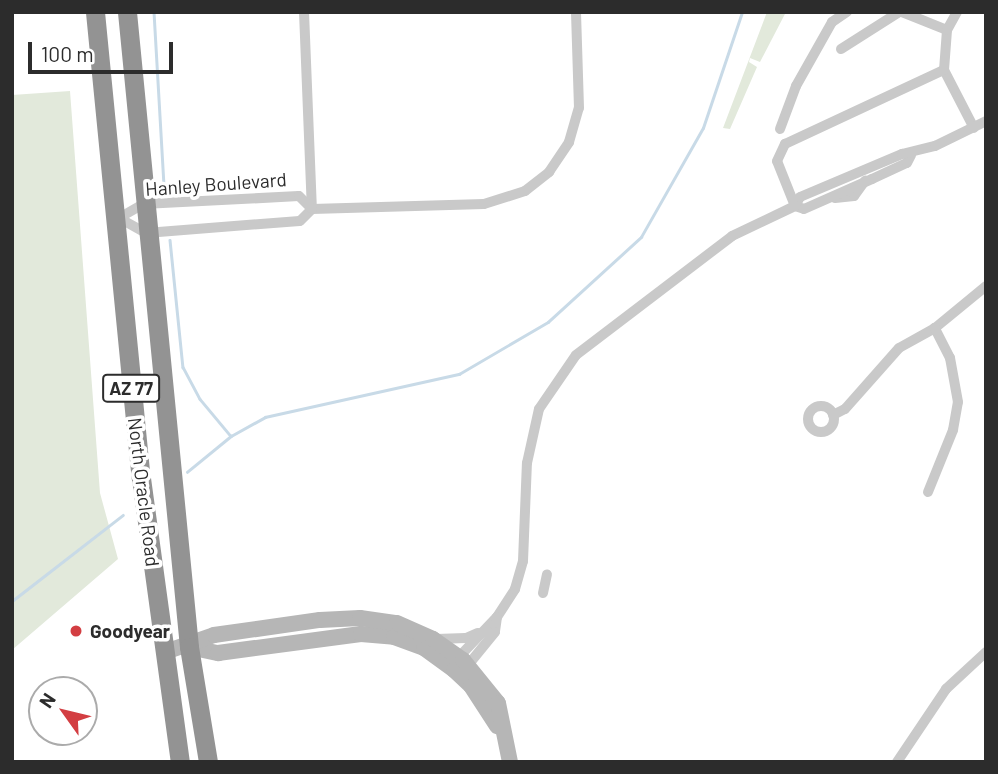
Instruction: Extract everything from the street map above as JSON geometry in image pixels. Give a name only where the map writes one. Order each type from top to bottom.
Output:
[{"type":"highway","name":"North Oracle Road","points":[[95,12],[119,218],[128,366],[180,762]]},
{"type":"highway","name":"North Oracle Road","points":[[127,12],[143,204],[189,647],[208,762]]},
{"type":"street","points":[[304,12],[312,209]]},
{"type":"street","points":[[119,218],[146,233],[300,221],[312,209],[484,204],[525,191],[549,172],[569,142],[579,108],[576,12]]},
{"type":"street","points":[[780,129],[796,86],[832,22],[847,12]]},
{"type":"street","points":[[841,49],[901,12],[947,30]]},
{"type":"street","points":[[957,12],[947,30],[944,70],[974,128]]},
{"type":"street","points":[[911,155],[907,163],[804,209],[795,206],[777,161],[785,145],[944,70]]},
{"type":"street","points":[[459,666],[481,632],[497,617],[515,589],[523,561],[531,435],[539,409],[563,369],[732,236],[795,206],[800,197],[902,154],[911,155],[986,121]]},
{"type":"street","name":"Hanley Boulevard","points":[[119,218],[143,204],[299,196],[312,209]]},
{"type":"street","points":[[833,415],[845,409],[900,348],[935,328],[986,286]]},
{"type":"street","points":[[928,492],[953,430],[958,402],[950,358],[935,328]]},
{"type":"street","points":[[543,593],[547,574]]},
{"type":"street","points":[[459,666],[495,632],[497,617]]},
{"type":"street","points":[[165,652],[189,647],[214,635],[360,618],[397,623],[433,639],[459,666],[490,711],[509,755]]},
{"type":"street","points":[[433,639],[466,638],[481,632]]},
{"type":"street","points":[[189,647],[218,653],[361,634],[394,637],[424,648],[459,666]]},
{"type":"street","points":[[897,762],[946,689],[986,652]]},
{"type":"shaded area","points":[[767,12],[786,12],[760,62],[750,58],[749,62],[757,67],[730,129],[723,128]]},
{"type":"shaded area","points":[[70,91],[100,493],[118,559],[12,650],[12,95]]},
{"type":"waterway","points":[[154,12],[164,185]]},
{"type":"waterway","points":[[187,472],[231,436],[265,417],[459,374],[548,322],[641,237],[703,128],[742,12]]},
{"type":"waterway","points":[[170,240],[183,367],[200,399],[230,435]]},
{"type":"waterway","points":[[12,601],[123,515]]},
{"type":"place","name":"Goodyear","points":[[76,631]]}]
